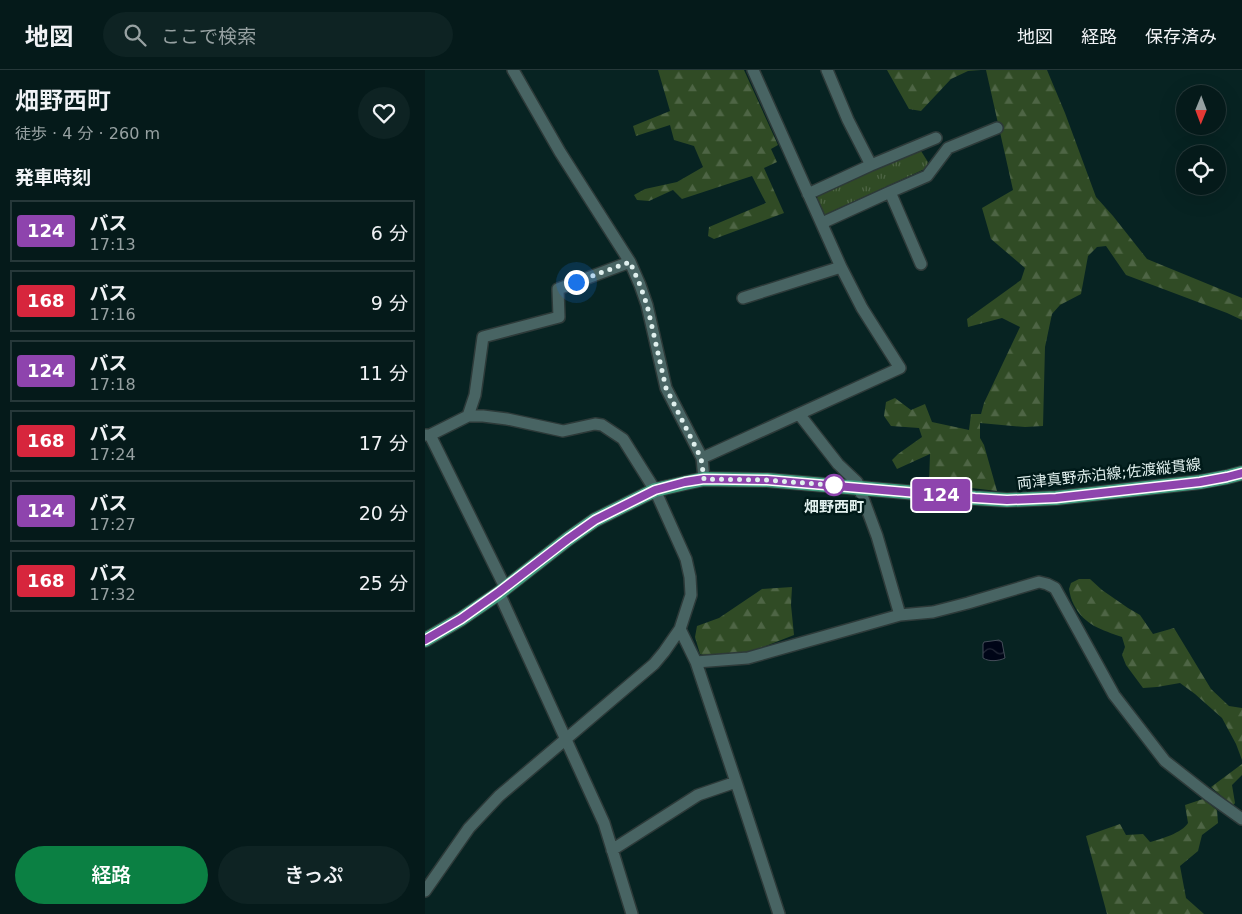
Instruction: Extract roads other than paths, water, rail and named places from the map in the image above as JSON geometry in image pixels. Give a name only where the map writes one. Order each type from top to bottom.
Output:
[{"type":"main road","name":"両津真野赤泊線;佐渡縦貫線","points":[[425,640],[461,619],[595,520],[655,490],[685,482],[704,479],[767,480],[975,498],[1033,500],[1200,482],[1242,473]]},
{"type":"street","points":[[513,70],[560,152],[630,262],[647,305],[666,388],[701,458],[704,479]]},
{"type":"street","points":[[701,458],[901,368],[862,308],[841,267],[753,70]]},
{"type":"street","points":[[827,70],[871,165]]},
{"type":"street","points":[[822,223],[927,176],[949,148],[997,128]]},
{"type":"street","points":[[808,194],[936,138]]},
{"type":"street","points":[[890,192],[921,264]]},
{"type":"street","points":[[468,416],[475,395],[483,337],[559,317],[558,289],[630,262]]},
{"type":"street","points":[[743,298],[841,267]]},
{"type":"street","points":[[799,414],[838,464],[857,482],[877,536],[900,615]]},
{"type":"street","points":[[425,891],[469,828],[499,796],[565,740],[654,664],[680,630],[691,595],[690,577],[685,559],[655,490],[623,439],[603,425],[595,424],[563,431],[507,418],[468,416],[427,435],[502,590],[565,740],[603,823],[632,914]]},
{"type":"street","points":[[696,662],[748,658],[900,615],[933,612],[1039,582],[1047,584],[1055,588],[1114,695],[1159,754],[1165,761],[1242,819]]},
{"type":"street","points":[[680,630],[696,662],[779,914]]},
{"type":"street","points":[[612,850],[698,795],[736,782]]},
{"type":"water","points":[[999,640],[1002,642],[1005,658],[994,661],[983,658],[984,642]]},
{"type":"place","name":"畑野西町","points":[[834,485]]}]
